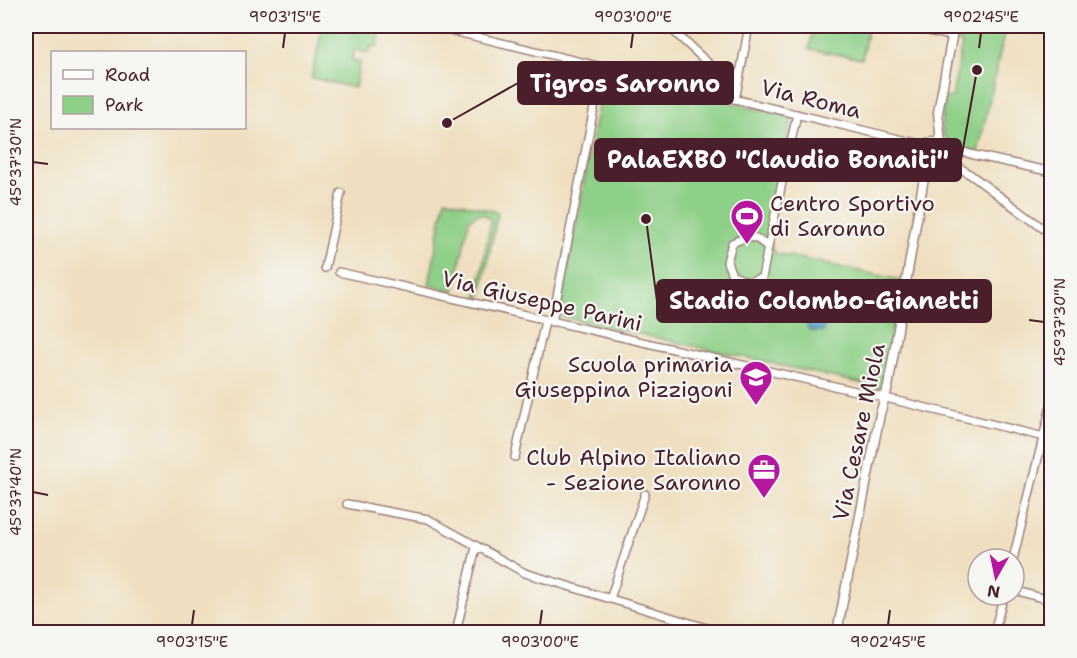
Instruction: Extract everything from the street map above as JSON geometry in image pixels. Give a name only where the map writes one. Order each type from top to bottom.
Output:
[{"type":"street","name":"Via Roma","points":[[432,26],[924,146]]},
{"type":"street","points":[[668,26],[736,90]]},
{"type":"street","points":[[735,99],[748,26]]},
{"type":"street","points":[[905,26],[952,36]]},
{"type":"street","points":[[954,26],[938,112],[924,146],[922,163],[930,167],[944,162],[957,166],[1052,235]]},
{"type":"street","points":[[515,457],[549,321],[602,67]]},
{"type":"street","points":[[938,112],[942,145],[946,155],[944,162]]},
{"type":"street","points":[[768,247],[756,238],[740,238],[732,243],[728,262],[732,275],[747,282],[762,278],[797,114]]},
{"type":"street","points":[[924,146],[942,145],[974,155],[1052,172]]},
{"type":"street","name":"Via Cesare Miola","points":[[837,633],[900,341],[930,167]]},
{"type":"street","points":[[326,268],[341,193]]},
{"type":"street","name":"Via Giuseppe Parini","points":[[339,272],[886,398],[1048,438]]},
{"type":"street","points":[[1016,547],[1048,438],[1052,402]]},
{"type":"street","points":[[610,599],[645,494]]},
{"type":"street","points":[[347,504],[428,519],[525,573],[720,633]]},
{"type":"street","points":[[456,633],[476,547]]},
{"type":"street","points":[[1026,593],[1052,600]]},
{"type":"street","points":[[994,633],[1001,607]]},
{"type":"green space","points":[[323,26],[382,26],[377,47],[371,46],[369,53],[354,50],[352,60],[360,62],[355,88],[311,78]]},
{"type":"green space","points":[[814,26],[868,26],[862,59],[809,49]]},
{"type":"green space","points":[[960,26],[1006,26],[978,152],[948,141],[942,129],[946,97],[952,98],[962,43],[957,41]]},
{"type":"green space","points":[[613,75],[792,117],[766,237],[775,253],[901,280],[882,388],[563,317],[560,311],[603,79]]},
{"type":"green space","points":[[445,199],[498,212],[480,299],[477,298],[491,221],[484,214],[477,214],[469,220],[454,292],[429,285]]},
{"type":"water","points":[[818,303],[829,305],[824,331],[810,331],[803,318],[809,309],[816,308],[816,317]]},
{"type":"place","name":"PalaEXBO \"Claudio Bonaiti\"","points":[[977,70]]},
{"type":"place","name":"Tigros Saronno","points":[[447,123]]},
{"type":"place","name":"Stadio Colombo-Gianetti","points":[[646,219]]},
{"type":"place","name":"Centro Sportivo di Saronno","points":[[747,245]]},
{"type":"place","name":"Scuola primaria Giuseppina Pizzigoni","points":[[756,406]]},
{"type":"place","name":"Club Alpino Italiano - Sezione Saronno","points":[[764,499]]}]
